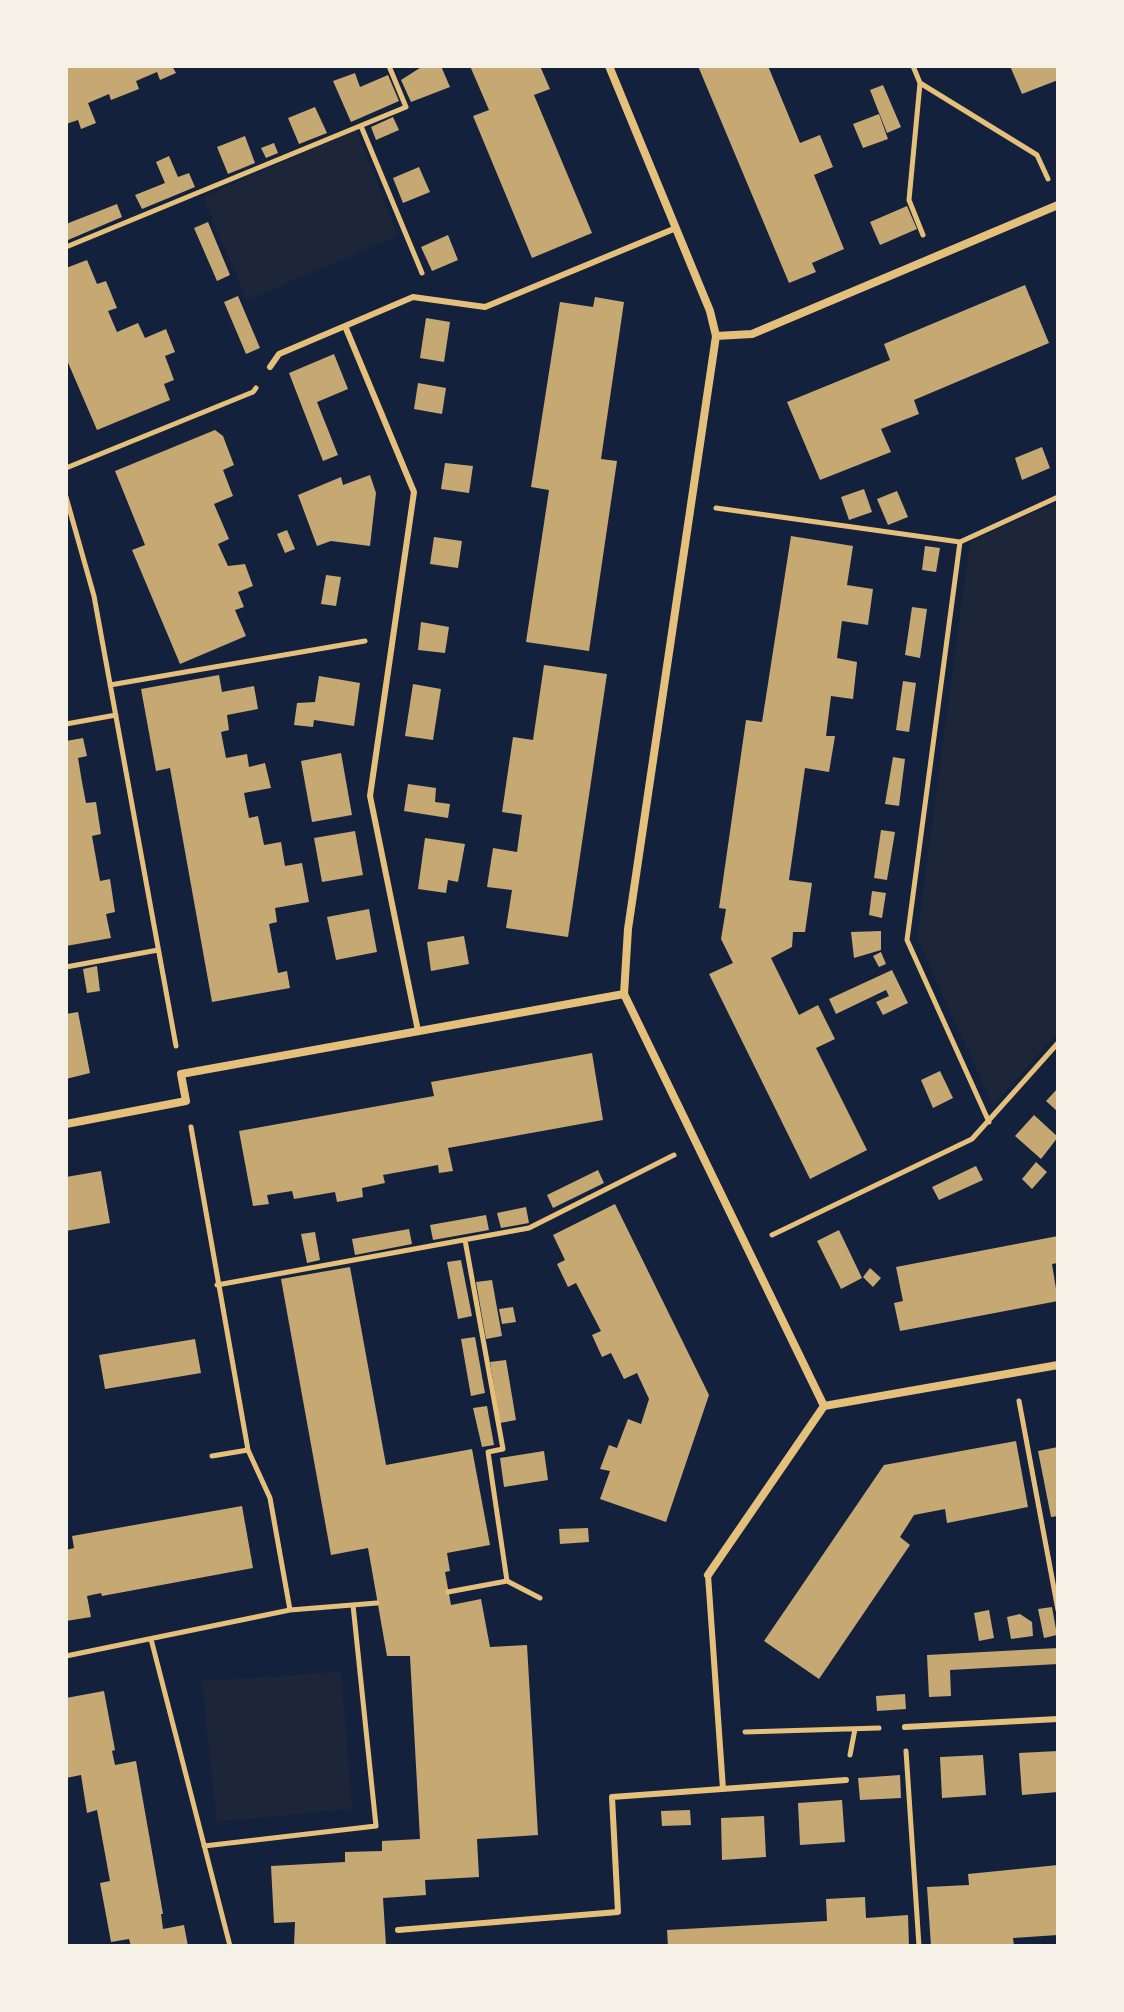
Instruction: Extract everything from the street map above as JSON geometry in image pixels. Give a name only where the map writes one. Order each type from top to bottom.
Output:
[{"type":"street","points":[[609,66],[710,311],[716,336],[628,929],[624,994],[824,1406]]},
{"type":"street","points":[[716,336],[752,334],[1058,205]]},
{"type":"street","points":[[66,1124],[186,1101],[181,1074],[624,994]]},
{"type":"street","points":[[708,1575],[824,1406],[1058,1365]]},
{"type":"lane","points":[[270,367],[279,354],[413,297],[485,307],[676,228]]},
{"type":"lane","points":[[345,326],[414,492],[370,796],[418,1031]]},
{"type":"lane","points":[[708,1575],[723,1789]]},
{"type":"lane","points":[[905,1727],[1058,1719]]},
{"type":"lane","points":[[398,1930],[618,1912],[612,1797],[846,1780]]},
{"type":"path","points":[[66,247],[406,107],[389,66]]},
{"type":"path","points":[[913,66],[920,83],[909,200],[932,256]]},
{"type":"path","points":[[920,83],[1037,155],[1053,191]]},
{"type":"path","points":[[361,126],[433,300]]},
{"type":"path","points":[[66,468],[253,392],[270,367]]},
{"type":"path","points":[[66,497],[94,596],[181,1074]]},
{"type":"path","points":[[691,504],[960,542],[1058,497]]},
{"type":"path","points":[[960,542],[907,940],[989,1122]]},
{"type":"path","points":[[110,685],[393,636]]},
{"type":"path","points":[[66,724],[116,715]]},
{"type":"path","points":[[66,967],[158,950]]},
{"type":"path","points":[[747,1247],[972,1139],[1058,1043]]},
{"type":"path","points":[[186,1101],[248,1450],[270,1498],[290,1610]]},
{"type":"path","points":[[217,1285],[529,1228],[697,1144]]},
{"type":"path","points":[[465,1240],[503,1449],[488,1452],[507,1581]]},
{"type":"path","points":[[1013,1372],[1058,1610]]},
{"type":"path","points":[[212,1456],[248,1450]]},
{"type":"path","points":[[448,1592],[507,1581],[540,1598]]},
{"type":"path","points":[[66,1656],[290,1610],[377,1603]]},
{"type":"path","points":[[204,1846],[376,1826],[353,1605]]},
{"type":"path","points":[[151,1639],[230,1946]]},
{"type":"shaded area","points":[[356,130],[398,236],[247,300],[203,197]]},
{"type":"shaded area","points":[[1058,503],[1058,1032],[993,1105],[917,938],[970,541]]},
{"type":"shaded area","points":[[341,1672],[352,1809],[217,1822],[202,1681]]},
{"type":"building","points":[[66,66],[172,66],[176,73],[160,80],[157,72],[136,81],[139,89],[111,100],[109,94],[88,103],[96,123],[81,129],[78,120],[66,124]]},
{"type":"building","points":[[423,66],[441,66],[450,87],[411,102],[401,80]]},
{"type":"building","points":[[470,66],[540,66],[550,89],[534,95],[592,233],[532,258],[473,116],[489,110]]},
{"type":"building","points":[[698,66],[768,66],[800,143],[820,135],[833,167],[814,175],[844,249],[812,263],[816,272],[789,283]]},
{"type":"building","points":[[1010,66],[1058,66],[1058,80],[1022,94]]},
{"type":"building","points":[[355,73],[360,87],[388,75],[399,101],[351,122],[333,81]]},
{"type":"building","points":[[883,85],[901,127],[887,133],[870,90]]},
{"type":"building","points":[[315,107],[327,133],[299,144],[288,118]]},
{"type":"building","points":[[879,114],[888,139],[863,148],[853,124]]},
{"type":"building","points":[[393,117],[399,130],[376,140],[371,127]]},
{"type":"building","points":[[245,136],[255,163],[228,174],[217,147]]},
{"type":"building","points":[[274,143],[278,153],[266,158],[261,148]]},
{"type":"building","points":[[169,156],[178,177],[189,173],[195,187],[142,209],[135,195],[165,183],[156,162]]},
{"type":"building","points":[[419,167],[430,192],[403,203],[393,178]]},
{"type":"building","points":[[117,204],[122,217],[68,240],[66,224]]},
{"type":"building","points":[[907,206],[917,229],[880,245],[870,222]]},
{"type":"building","points":[[208,222],[230,275],[217,281],[194,228]]},
{"type":"building","points":[[448,235],[458,260],[432,271],[421,247]]},
{"type":"building","points":[[87,260],[97,284],[106,281],[117,308],[108,311],[117,332],[138,323],[145,338],[166,329],[175,352],[165,356],[174,380],[164,384],[170,400],[97,430],[66,358],[66,268]]},
{"type":"building","points":[[1025,285],[1049,343],[914,400],[919,414],[881,429],[891,452],[820,480],[787,402],[890,360],[884,344]]},
{"type":"building","points":[[238,296],[260,348],[246,354],[224,302]]},
{"type":"building","points":[[595,297],[624,302],[601,459],[617,461],[589,651],[526,642],[549,490],[531,487],[560,302],[593,307]]},
{"type":"building","points":[[426,318],[450,322],[444,362],[420,358]]},
{"type":"building","points":[[334,354],[348,389],[317,402],[338,455],[323,461],[289,373]]},
{"type":"building","points":[[418,383],[446,388],[442,414],[414,409]]},
{"type":"building","points":[[215,430],[223,436],[234,465],[223,470],[233,496],[214,504],[229,539],[218,544],[228,566],[245,564],[253,586],[238,592],[244,607],[235,610],[246,636],[180,664],[132,550],[145,545],[115,471]]},
{"type":"building","points":[[1042,447],[1050,468],[1022,480],[1015,458]]},
{"type":"building","points":[[445,463],[473,466],[469,493],[441,489]]},
{"type":"building","points":[[370,475],[376,493],[370,546],[331,541],[317,546],[298,495],[341,477],[343,485]]},
{"type":"building","points":[[864,489],[872,512],[849,520],[841,497]]},
{"type":"building","points":[[897,491],[908,517],[888,525],[877,499]]},
{"type":"building","points":[[287,530],[295,549],[285,553],[277,534]]},
{"type":"building","points":[[791,536],[853,546],[847,585],[873,589],[868,625],[842,621],[837,658],[857,662],[853,699],[831,696],[826,736],[835,736],[829,772],[805,768],[789,880],[812,883],[805,932],[793,932],[792,947],[771,958],[799,1015],[818,1005],[835,1039],[816,1048],[867,1150],[810,1179],[709,974],[733,963],[721,939],[726,909],[719,908],[746,720],[762,722]]},
{"type":"building","points":[[434,537],[462,541],[458,568],[430,564]]},
{"type":"building","points":[[925,546],[940,548],[936,572],[922,570]]},
{"type":"building","points":[[326,575],[341,577],[336,606],[321,604]]},
{"type":"building","points":[[912,607],[927,609],[920,658],[905,655]]},
{"type":"building","points":[[421,622],[449,627],[445,653],[418,650]]},
{"type":"building","points":[[544,665],[607,674],[568,937],[506,928],[512,890],[487,887],[493,848],[517,852],[522,815],[502,812],[513,737],[533,740]]},
{"type":"building","points":[[219,675],[222,692],[254,686],[258,709],[227,715],[229,730],[221,732],[226,758],[247,754],[249,767],[265,763],[271,788],[244,793],[249,818],[258,816],[264,845],[281,842],[285,866],[302,863],[309,902],[275,908],[277,922],[269,924],[278,973],[287,971],[290,988],[212,1002],[170,768],[156,771],[141,689]]},
{"type":"building","points":[[319,676],[360,683],[354,726],[314,720],[313,727],[294,725],[297,703],[315,702]]},
{"type":"building","points":[[903,681],[916,683],[909,732],[896,730]]},
{"type":"building","points":[[413,684],[441,689],[433,740],[405,736]]},
{"type":"building","points":[[83,738],[87,756],[78,758],[86,803],[96,802],[101,834],[92,836],[100,881],[110,879],[115,912],[106,914],[111,938],[66,946],[66,741]]},
{"type":"building","points":[[341,753],[352,815],[312,822],[301,761]]},
{"type":"building","points":[[893,757],[905,759],[899,806],[885,804]]},
{"type":"building","points":[[408,784],[436,788],[435,802],[450,804],[448,818],[404,811]]},
{"type":"building","points":[[881,830],[895,832],[887,880],[874,878]]},
{"type":"building","points":[[355,831],[363,875],[322,882],[314,838]]},
{"type":"building","points":[[425,838],[465,844],[458,882],[448,880],[446,893],[418,889]]},
{"type":"building","points":[[872,891],[886,893],[882,918],[869,915]]},
{"type":"building","points":[[369,909],[377,952],[336,960],[327,917]]},
{"type":"building","points":[[881,931],[881,950],[854,958],[851,932]]},
{"type":"building","points":[[464,936],[469,964],[431,971],[427,942]]},
{"type":"building","points":[[881,952],[886,964],[879,967],[873,956]]},
{"type":"building","points":[[97,966],[100,991],[87,993],[83,969]]},
{"type":"building","points":[[892,970],[908,1003],[883,1015],[876,1002],[889,996],[886,990],[836,1014],[829,999]]},
{"type":"building","points":[[78,1012],[90,1073],[66,1079],[66,1014]]},
{"type":"building","points":[[592,1053],[603,1120],[448,1148],[453,1171],[439,1173],[438,1165],[383,1175],[385,1183],[362,1188],[363,1197],[337,1202],[335,1192],[294,1199],[292,1191],[267,1195],[269,1204],[253,1206],[239,1131],[434,1096],[431,1082]]},
{"type":"building","points":[[940,1071],[953,1098],[933,1108],[921,1080]]},
{"type":"building","points":[[1058,1088],[1058,1112],[1046,1101]]},
{"type":"building","points":[[1034,1115],[1058,1137],[1041,1159],[1015,1136]]},
{"type":"building","points":[[1036,1162],[1047,1172],[1032,1189],[1022,1179]]},
{"type":"building","points":[[976,1166],[983,1180],[939,1200],[932,1187]]},
{"type":"building","points":[[598,1170],[604,1183],[553,1208],[547,1195]]},
{"type":"building","points":[[101,1171],[110,1223],[66,1231],[66,1177]]},
{"type":"building","points":[[615,1204],[709,1395],[666,1522],[600,1499],[610,1471],[600,1469],[609,1445],[617,1448],[628,1419],[641,1424],[649,1399],[637,1373],[624,1379],[611,1353],[602,1357],[592,1335],[601,1331],[576,1283],[568,1287],[557,1264],[565,1260],[553,1235]]},
{"type":"building","points":[[526,1207],[529,1223],[501,1228],[497,1213]]},
{"type":"building","points":[[486,1215],[489,1230],[433,1240],[430,1225]]},
{"type":"building","points":[[409,1229],[412,1244],[355,1255],[352,1239]]},
{"type":"building","points":[[839,1230],[862,1278],[841,1289],[817,1241]]},
{"type":"building","points":[[315,1232],[320,1260],[307,1263],[301,1234]]},
{"type":"building","points":[[1058,1236],[1058,1263],[1052,1264],[1058,1301],[900,1331],[894,1303],[903,1301],[896,1267]]},
{"type":"building","points":[[461,1260],[472,1316],[458,1319],[447,1262]]},
{"type":"building","points":[[350,1267],[386,1465],[472,1449],[490,1545],[447,1553],[450,1571],[445,1572],[451,1605],[481,1599],[490,1647],[527,1645],[538,1835],[477,1839],[479,1877],[425,1880],[426,1895],[383,1898],[386,1946],[294,1946],[295,1922],[274,1923],[271,1866],[345,1862],[345,1852],[382,1851],[382,1841],[420,1839],[410,1656],[387,1656],[368,1548],[331,1555],[281,1279]]},
{"type":"building","points":[[870,1268],[881,1278],[873,1287],[863,1277]]},
{"type":"building","points":[[492,1280],[502,1336],[486,1339],[476,1282]]},
{"type":"building","points":[[513,1307],[516,1322],[502,1324],[499,1309]]},
{"type":"building","points":[[475,1337],[485,1393],[471,1396],[461,1339]]},
{"type":"building","points":[[195,1339],[201,1373],[105,1389],[99,1355]]},
{"type":"building","points":[[506,1360],[516,1420],[500,1423],[490,1362]]},
{"type":"building","points":[[487,1406],[494,1445],[482,1447],[473,1408]]},
{"type":"building","points":[[1016,1441],[1028,1507],[947,1523],[945,1509],[914,1515],[900,1537],[910,1545],[819,1679],[764,1641],[884,1465]]},
{"type":"building","points":[[1058,1447],[1058,1516],[1051,1517],[1038,1451]]},
{"type":"building","points":[[544,1451],[548,1480],[504,1487],[500,1458]]},
{"type":"building","points":[[242,1506],[253,1568],[102,1596],[101,1593],[87,1596],[91,1617],[66,1621],[66,1550],[74,1548],[72,1536]]},
{"type":"building","points":[[588,1528],[589,1542],[560,1544],[559,1529]]},
{"type":"building","points":[[1052,1607],[1057,1635],[1044,1638],[1038,1609]]},
{"type":"building","points":[[989,1610],[994,1638],[979,1641],[974,1613]]},
{"type":"building","points":[[1020,1614],[1032,1622],[1033,1636],[1011,1639],[1007,1617]]},
{"type":"building","points":[[1058,1648],[1058,1664],[950,1670],[951,1696],[929,1697],[927,1655]]},
{"type":"building","points":[[104,1691],[115,1765],[136,1761],[163,1929],[184,1925],[188,1946],[131,1946],[129,1939],[111,1942],[100,1883],[110,1881],[97,1810],[87,1813],[81,1775],[66,1778],[66,1698]]},
{"type":"building","points":[[905,1694],[906,1709],[877,1711],[876,1696]]},
{"type":"building","points":[[1058,1751],[1058,1792],[1022,1795],[1019,1753]]},
{"type":"building","points":[[983,1755],[986,1795],[942,1798],[940,1757]]},
{"type":"building","points":[[900,1775],[901,1798],[860,1800],[858,1778]]},
{"type":"building","points":[[842,1800],[845,1842],[800,1845],[798,1803]]},
{"type":"building","points":[[690,1810],[691,1825],[662,1826],[661,1811]]},
{"type":"building","points":[[764,1816],[766,1857],[722,1860],[721,1818]]},
{"type":"building","points":[[1058,1865],[1058,1935],[1013,1938],[1014,1946],[931,1946],[927,1887],[969,1885],[968,1874]]},
{"type":"building","points":[[865,1897],[866,1918],[908,1915],[909,1946],[668,1946],[667,1930],[827,1921],[826,1899]]}]
